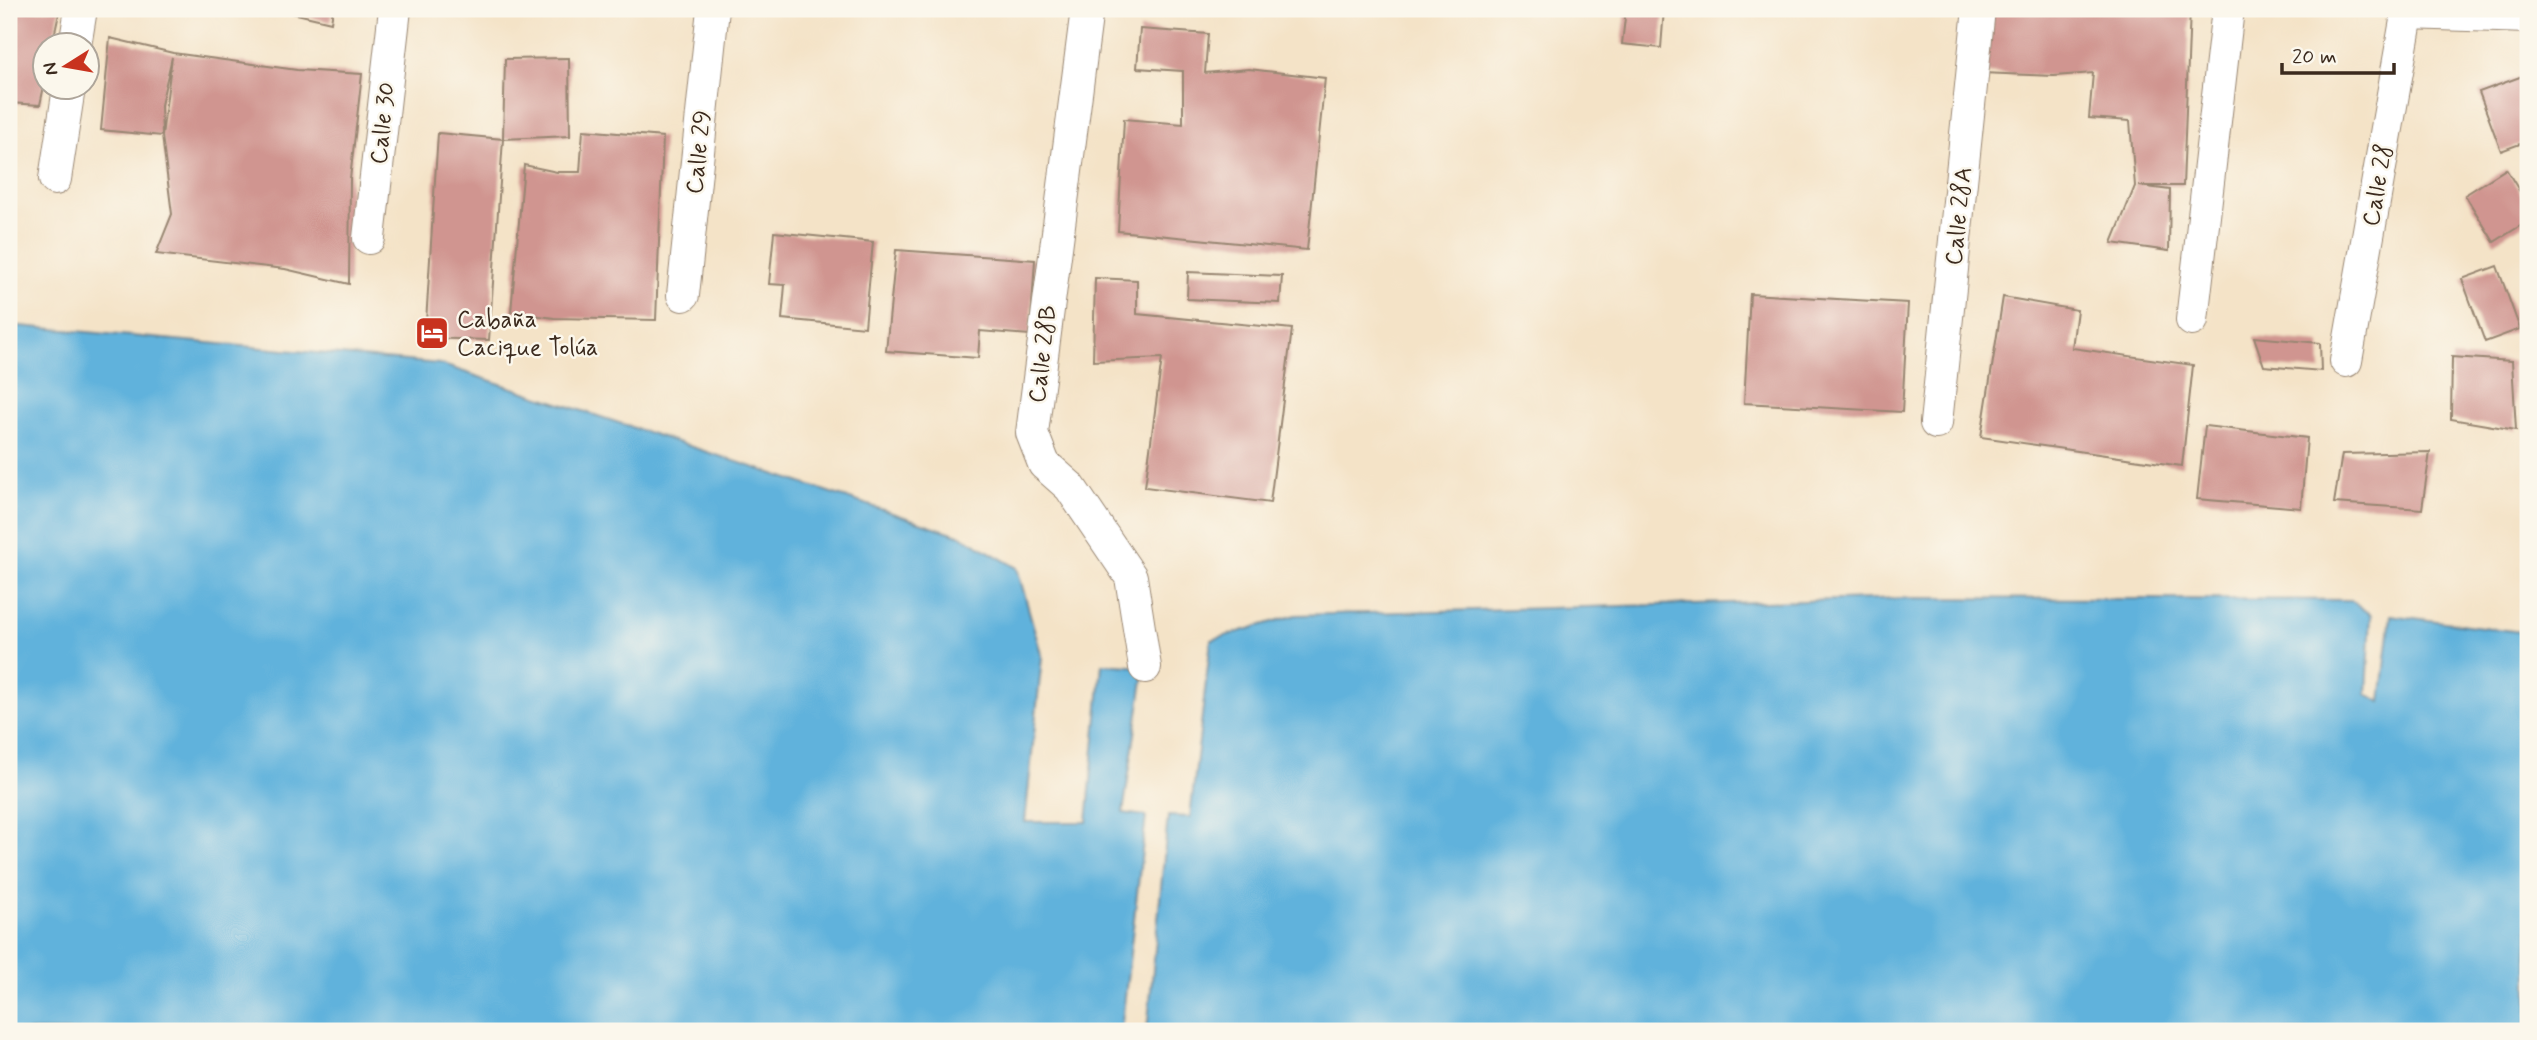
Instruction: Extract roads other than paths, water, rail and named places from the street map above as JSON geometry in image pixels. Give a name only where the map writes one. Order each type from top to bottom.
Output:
[{"type":"street","points":[[77,32],[81,9]]},
{"type":"street","name":"Calle 30","points":[[369,238],[395,9]]},
{"type":"street","name":"Calle 29","points":[[682,295],[713,9]]},
{"type":"street","name":"Calle 28B","points":[[1087,9],[1032,433],[1044,464],[1070,487],[1131,577],[1145,667]]},
{"type":"street","name":"Calle 28A","points":[[1936,423],[1979,9]]},
{"type":"street","points":[[2192,320],[2228,9]]},
{"type":"street","points":[[2408,11],[2528,17]]},
{"type":"street","name":"Calle 28","points":[[2346,361],[2408,11]]},
{"type":"street","points":[[55,179],[67,102]]},
{"type":"water","points":[[9,325],[440,364],[962,536],[1017,568],[1042,657],[1025,822],[1087,822],[1102,664],[1145,667],[1123,813],[1146,816],[1121,1031],[9,1031]]},
{"type":"water","points":[[1910,598],[2350,600],[2371,615],[2367,694],[2381,702],[2391,615],[2528,633],[2528,1031],[1147,1031],[1168,816],[1190,817],[1211,640],[1296,615]]},
{"type":"place","name":"Cabaña Cacique Tolúa","points":[[432,333]]}]
